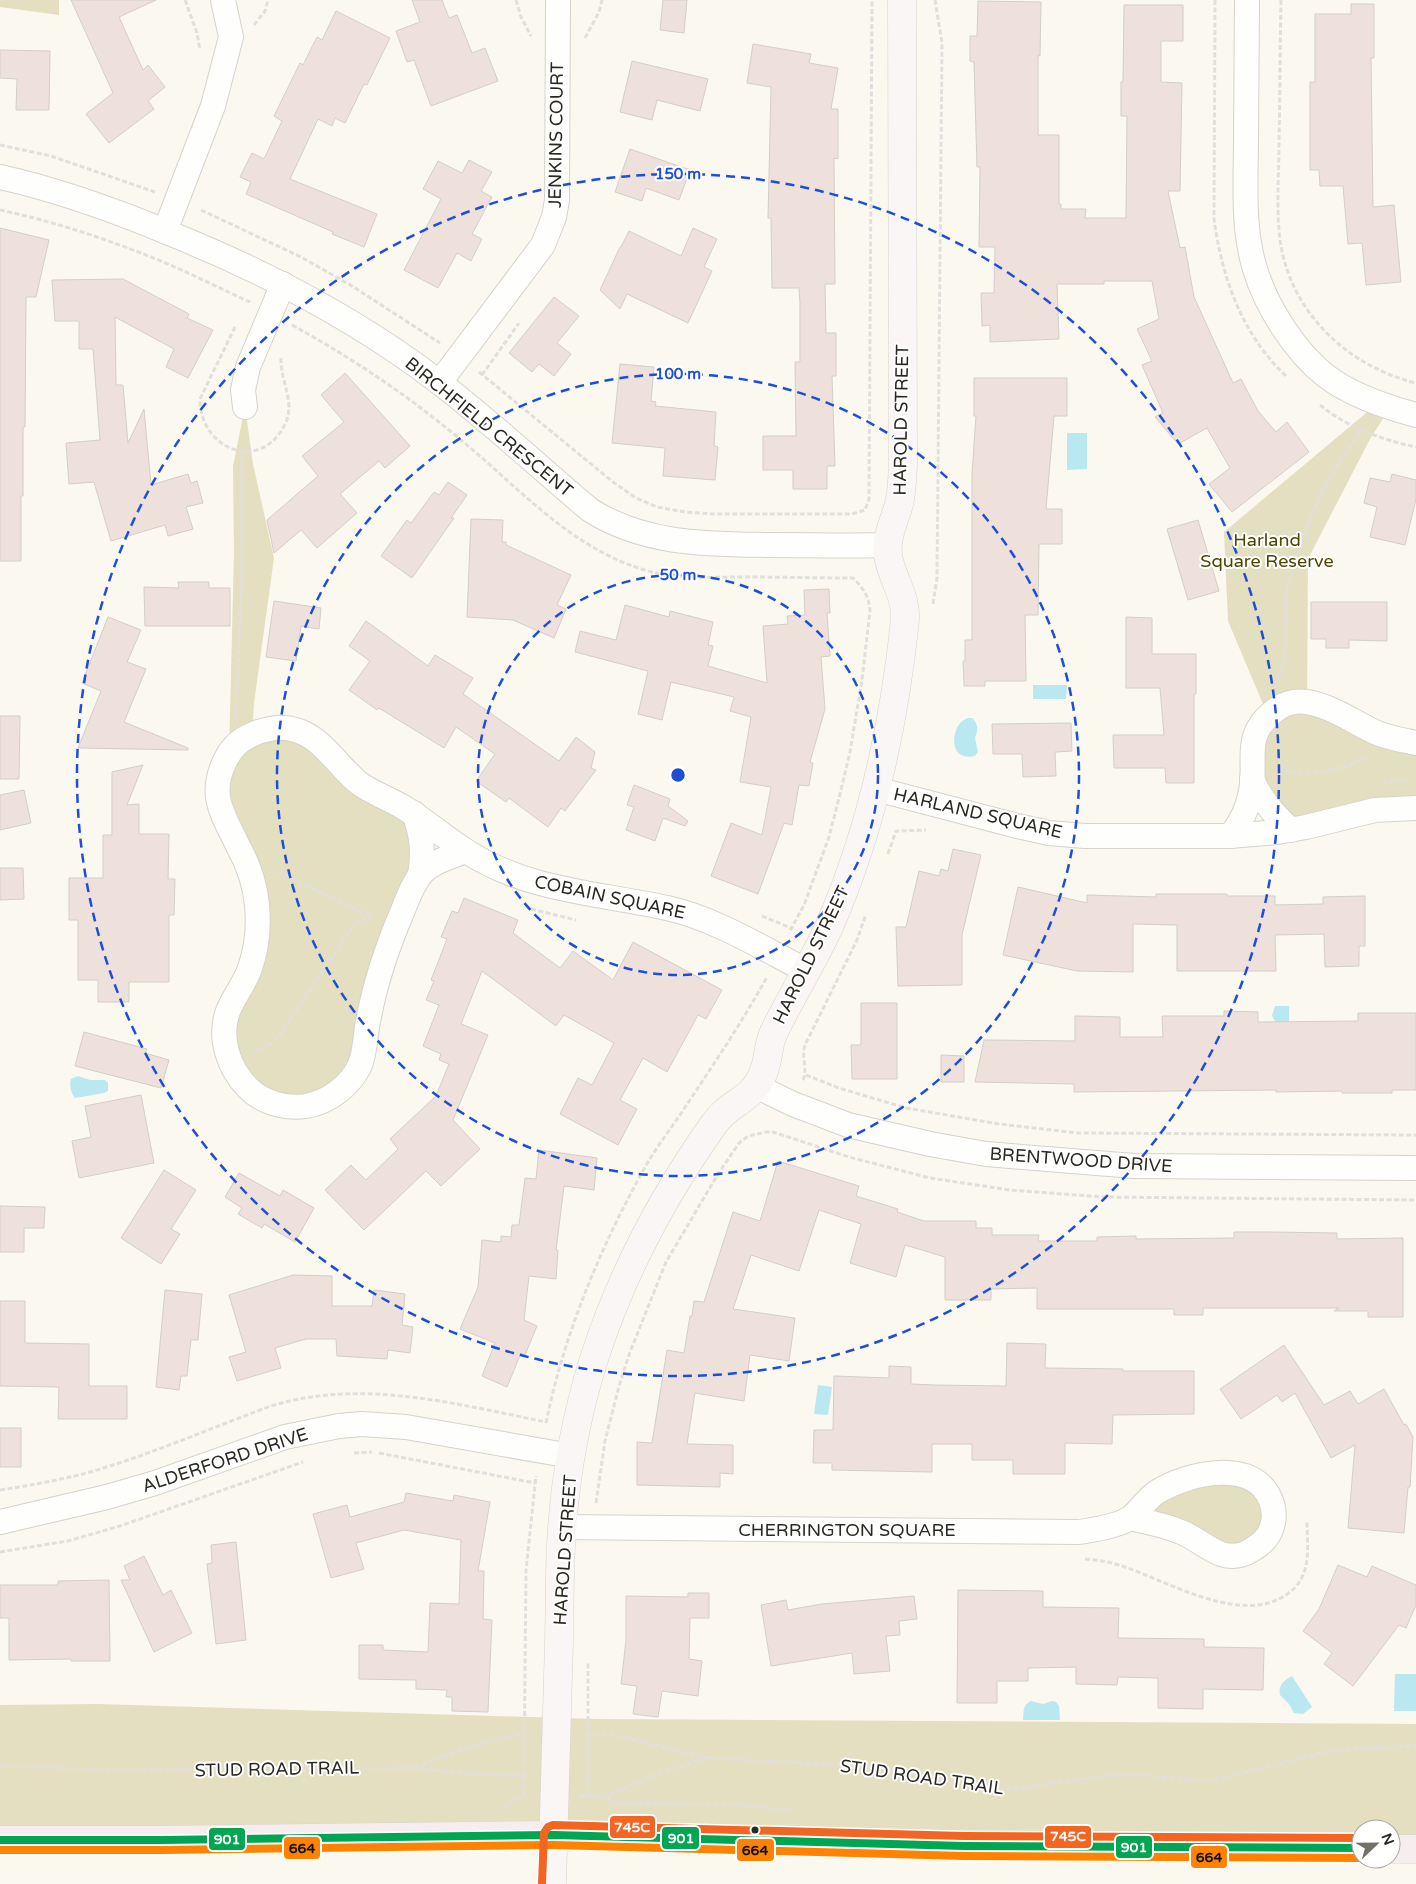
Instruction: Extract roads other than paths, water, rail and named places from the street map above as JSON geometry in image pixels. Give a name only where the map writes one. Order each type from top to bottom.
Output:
[{"type":"main road","points":[[0,1840],[554,1835],[954,1846],[1351,1848]]},
{"type":"main road","points":[[1401,1849],[1416,1849]]},
{"type":"street","points":[[165,231],[213,106],[231,37],[223,0]]},
{"type":"street","name":"JENKINS COURT","points":[[440,382],[543,245],[554,217],[556,200],[558,0]]},
{"type":"street","name":"HAROLD STREET","points":[[552,1884],[562,1528],[575,1432],[594,1359],[626,1278],[657,1212],[717,1119],[729,1107],[745,1098],[756,1086],[765,1068],[773,1034],[807,971],[842,895],[865,828],[888,739],[906,614],[900,588],[890,566],[888,545],[888,534],[900,502],[903,458],[902,0]]},
{"type":"street","points":[[1247,0],[1246,200],[1249,235],[1255,269],[1267,301],[1301,352],[1326,376],[1378,403],[1416,416]]},
{"type":"street","name":"BIRCHFIELD CRESCENT","points":[[0,178],[57,192],[120,212],[250,267],[367,331],[440,382],[590,510],[624,528],[650,536],[678,541],[750,544],[888,545]]},
{"type":"street","points":[[244,406],[243,390],[248,366],[283,284]]},
{"type":"street","points":[[1230,836],[1240,822],[1251,790],[1252,754],[1256,732],[1260,724],[1268,716],[1286,704],[1305,701],[1313,703],[1384,735],[1416,743]]},
{"type":"street","name":"COBAIN SQUARE","points":[[414,813],[421,832],[423,860],[420,875],[396,927],[378,975],[360,1065],[352,1078],[343,1087],[325,1101],[313,1105],[301,1107],[277,1105],[255,1094],[240,1079],[228,1058],[225,1047],[225,1021],[252,964],[257,939],[257,905],[252,879],[244,857],[222,814],[216,787],[219,774],[226,759],[243,739],[252,734],[273,728],[295,729],[318,743],[361,784],[414,813],[465,851],[508,872],[539,884],[667,908],[699,916],[807,971]]},
{"type":"street","points":[[1252,779],[1256,790],[1269,808],[1291,830]]},
{"type":"street","name":"HARLAND SQUARE","points":[[876,789],[1049,833],[1085,836],[1230,836],[1291,830],[1375,810],[1416,808]]},
{"type":"street","points":[[420,875],[440,861],[465,851]]},
{"type":"street","name":"BRENTWOOD DRIVE","points":[[756,1086],[793,1104],[848,1125],[930,1144],[986,1154],[1134,1166],[1416,1168]]},
{"type":"street","name":"ALDERFORD DRIVE","points":[[0,1522],[107,1497],[156,1483],[285,1437],[339,1426],[369,1424],[406,1427],[572,1456]]},
{"type":"street","name":"CHERRINGTON SQUARE","points":[[562,1528],[1079,1532],[1095,1530],[1130,1518],[1157,1492],[1171,1484],[1196,1476],[1218,1472],[1238,1474],[1252,1479],[1263,1488],[1271,1500],[1274,1513],[1273,1527],[1258,1546],[1239,1556],[1228,1557],[1182,1532],[1130,1518]]},
{"type":"water","points":[[1067,433],[1087,433],[1087,469],[1067,470]]},
{"type":"water","points":[[1033,685],[1067,685],[1066,699],[1033,699]]},
{"type":"water","points":[[972,718],[976,723],[977,732],[975,738],[978,752],[975,756],[966,757],[960,754],[954,741],[958,727],[962,721]]},
{"type":"water","points":[[1275,1006],[1289,1006],[1289,1037],[1274,1025],[1275,1021],[1272,1016]]},
{"type":"water","points":[[78,1076],[90,1080],[105,1080],[108,1083],[108,1091],[75,1098],[71,1092],[70,1081]]},
{"type":"water","points":[[818,1385],[832,1387],[828,1415],[814,1414]]},
{"type":"water","points":[[1395,1674],[1416,1674],[1416,1711],[1394,1711]]},
{"type":"water","points":[[1292,1676],[1312,1707],[1303,1714],[1294,1713],[1289,1704],[1280,1695],[1281,1685]]},
{"type":"water","points":[[1031,1701],[1043,1704],[1052,1701],[1056,1702],[1059,1706],[1060,1720],[1023,1720],[1025,1707]]},
{"type":"park label","name":"Harland Square Reserve","points":[[1267,550]]}]
